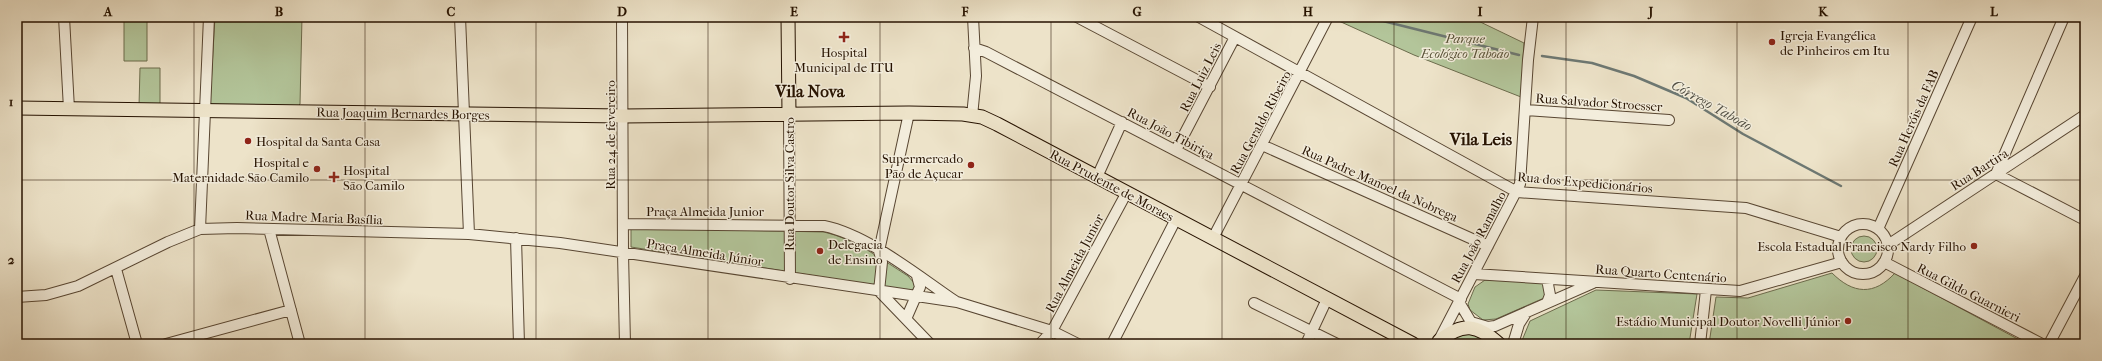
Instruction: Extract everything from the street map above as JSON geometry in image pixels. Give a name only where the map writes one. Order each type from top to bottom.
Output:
[{"type":"main road","name":"Rua Doutor Silva Castro","points":[[788,17],[789,115]]},
{"type":"main road","name":"Rua Joaquim Bernardes Borges","points":[[17,108],[623,116],[789,115]]},
{"type":"main road","name":"Rua Prudente de Moraes","points":[[789,115],[909,113],[972,116],[982,118],[997,124],[1127,192],[1413,344]]},
{"type":"main road","points":[[1438,342],[1450,332],[1458,329],[1470,328],[1484,331],[1499,344]]},
{"type":"street","points":[[64,17],[69,109]]},
{"type":"street","points":[[200,229],[209,17]]},
{"type":"street","points":[[460,17],[469,234]]},
{"type":"street","name":"Rua 24 de fevereiro","points":[[622,17],[625,344]]},
{"type":"street","points":[[972,116],[976,76],[973,17]]},
{"type":"street","points":[[1077,17],[1210,87]]},
{"type":"street","name":"Rua dos Expedicionários","points":[[1199,17],[1210,20],[1236,37],[1516,192],[1746,208],[1841,237]]},
{"type":"street","name":"Rua Geraldo Ribeiro","points":[[1213,238],[1328,17]]},
{"type":"street","name":"Rua João Ramalho","points":[[1438,342],[1520,184],[1526,110],[1528,60],[1533,17]]},
{"type":"street","name":"Rua Heróis da FAB","points":[[1878,229],[1972,17]]},
{"type":"street","points":[[2064,17],[1996,174],[2085,220]]},
{"type":"street","name":"Rua Luiz Leis","points":[[1176,150],[1236,37]]},
{"type":"street","name":"Rua João Tibiriça","points":[[974,48],[986,52],[1176,150],[1460,301]]},
{"type":"street","name":"Rua Salvador Stroesser","points":[[1526,110],[1669,120]]},
{"type":"street","points":[[909,113],[880,251],[882,262],[879,292],[930,344]]},
{"type":"street","name":"Rua Doutor Silva Castro","points":[[789,115],[790,279]]},
{"type":"street","name":"Rua Bartira","points":[[1888,245],[2085,115]]},
{"type":"street","points":[[1097,177],[1122,122]]},
{"type":"street","name":"Rua Padre Manoel da Nobrega","points":[[1262,145],[1488,246]]},
{"type":"street","name":"Rua Almeida Junior","points":[[1040,344],[1052,331],[1127,192]]},
{"type":"street","points":[[1112,344],[1176,219]]},
{"type":"street","name":"Praça Almeida Junior","points":[[623,224],[790,225],[837,228],[852,234],[880,251],[957,302]]},
{"type":"street","points":[[1867,224],[1878,229],[1884,236],[1888,245],[1887,257],[1884,262],[1873,272],[1866,273],[1852,271],[1842,262],[1838,250],[1841,237],[1855,226],[1867,224]]},
{"type":"street","name":"Rua Madre Maria Basília","points":[[17,297],[33,297],[60,292],[78,286],[168,242],[200,229],[219,228],[469,234],[516,238],[623,253]]},
{"type":"street","points":[[269,229],[300,344]]},
{"type":"street","points":[[516,238],[519,344]]},
{"type":"street","name":"Praça Almeida Júnior","points":[[623,253],[790,279],[957,302]]},
{"type":"street","name":"Rua Quarto Centenário","points":[[1474,274],[1740,291],[1842,262]]},
{"type":"street","name":"Rua Gildo Guarnieri","points":[[1884,262],[2042,344]]},
{"type":"street","points":[[881,276],[890,267],[901,265]]},
{"type":"street","points":[[116,268],[137,344]]},
{"type":"street","points":[[906,319],[917,297],[920,287],[917,276]]},
{"type":"street","points":[[2049,344],[2085,276]]},
{"type":"street","points":[[1547,278],[1550,295],[1547,303]]},
{"type":"street","points":[[1460,301],[1470,322],[1488,327],[1496,326],[1595,282]]},
{"type":"street","points":[[1700,344],[1706,290]]},
{"type":"street","points":[[1306,344],[1327,299]]},
{"type":"street","points":[[957,302],[1052,331],[1078,344]]},
{"type":"street","points":[[1254,303],[1337,344]]},
{"type":"street","points":[[166,344],[291,310]]},
{"type":"street","points":[[1512,344],[1519,324],[1526,313]]},
{"type":"green space","points":[[215,17],[302,17],[300,104],[296,108],[213,106],[210,103]]},
{"type":"green space","name":"Parque Ecológico Taboão","points":[[1330,17],[1470,17],[1524,43],[1521,97],[1414,55]]},
{"type":"green space","points":[[147,18],[147,61],[124,61],[124,19]]},
{"type":"green space","points":[[140,68],[160,68],[160,106],[139,106]]},
{"type":"green space","points":[[631,228],[824,232],[846,239],[878,256],[908,276],[915,284],[915,289],[911,291],[631,247]]},
{"type":"green space","points":[[1864,236],[1873,240],[1877,249],[1873,258],[1864,262],[1855,258],[1851,249],[1855,240]]},
{"type":"green space","name":"Estádio Municipal Doutor Novelli Júnior","points":[[1832,273],[1848,285],[1864,290],[1879,286],[1895,273],[2027,344],[1709,344],[1716,297],[1748,298]]},
{"type":"green space","points":[[1485,280],[1544,282],[1547,288],[1544,298],[1496,319],[1483,320],[1470,310],[1468,304],[1475,287]]},
{"type":"green space","points":[[1596,290],[1697,294],[1689,344],[1521,343],[1530,321]]},
{"type":"green space","points":[[1469,332],[1493,344],[1450,344],[1456,337]]},
{"type":"waterway","name":"Córrego Taboão","points":[[1361,20],[1383,21],[1519,55]]},
{"type":"waterway","name":"Córrego Taboão","points":[[1542,56],[1592,63],[1634,76],[1686,98],[1743,134],[1841,186]]},
{"type":"place","name":"Hospital Municipal de ITU","points":[[844,37]]},
{"type":"place","name":"Igreja Evangélica de Pinheiros em Itu","points":[[1772,42]]},
{"type":"place","name":"Hospital da Santa Casa","points":[[248,141]]},
{"type":"place","name":"Supermercado Pão de Açucar","points":[[971,165]]},
{"type":"place","name":"Hospital e Maternidade São Camilo","points":[[317,169]]},
{"type":"place","name":"Hospital São Camilo","points":[[334,177]]},
{"type":"place","name":"Escola Estadual Francisco Nardy Filho","points":[[1974,246]]},
{"type":"place","name":"Delegacia de Ensino","points":[[820,251]]},
{"type":"place","name":"Estádio Municipal Doutor Novelli Júnior","points":[[1848,321]]},
{"type":"district","name":"Vila Nova","points":[[810,91]]},
{"type":"district","name":"Vila Leis","points":[[1481,139]]}]
